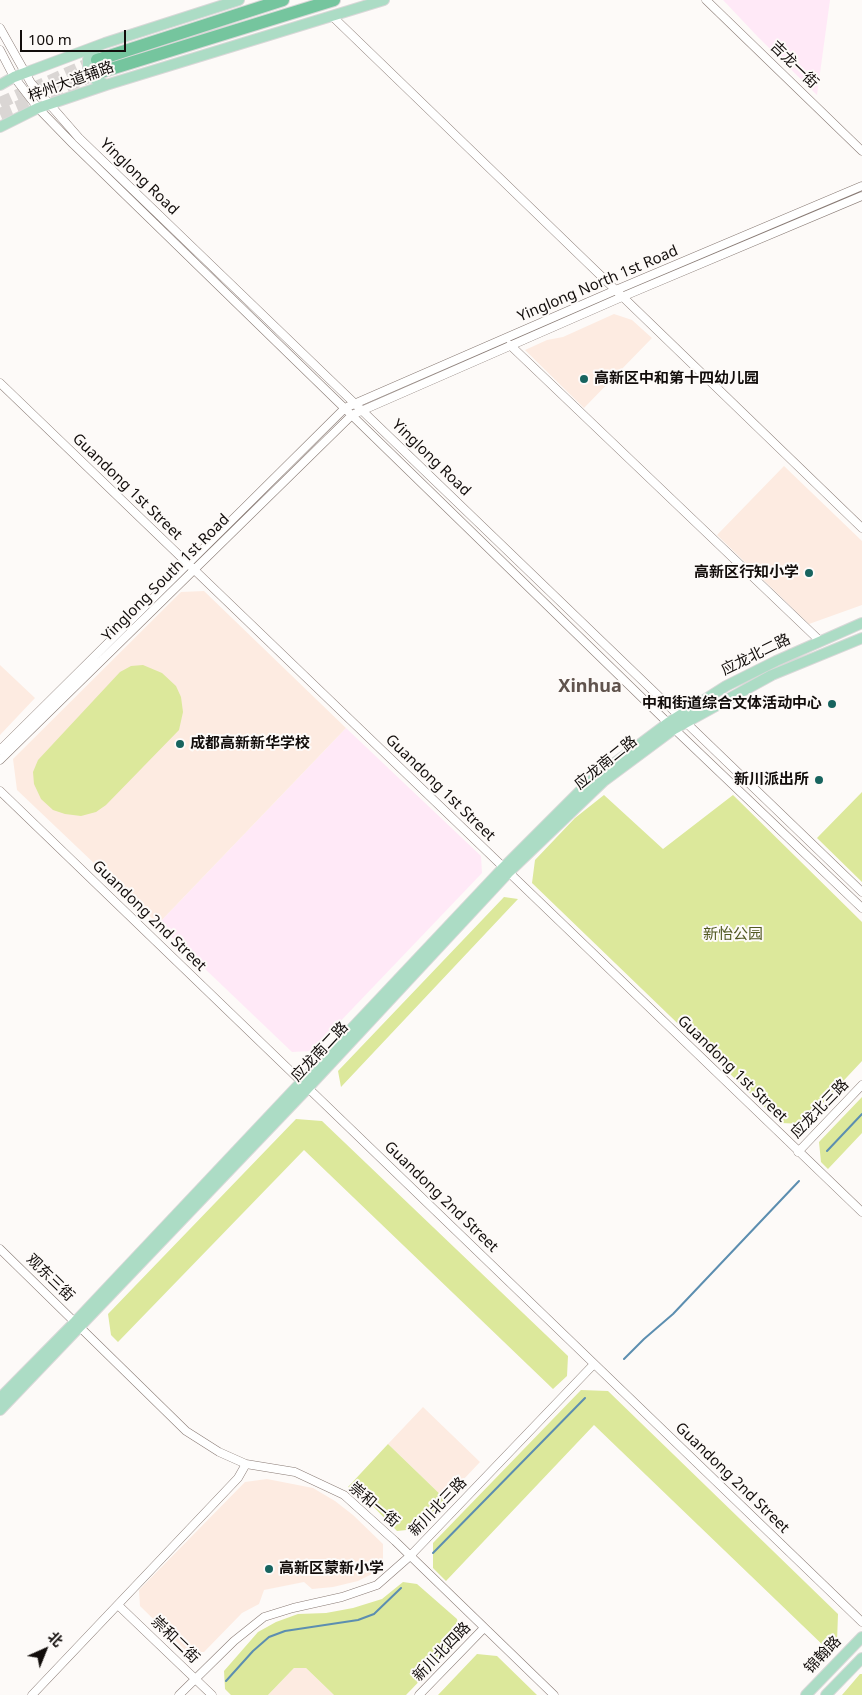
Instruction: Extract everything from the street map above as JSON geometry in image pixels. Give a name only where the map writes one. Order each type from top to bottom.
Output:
[{"type":"highway","points":[[283,0],[99,66],[334,0]]},
{"type":"main road","name":"梓州大道辅路","points":[[0,84],[98,46],[238,0]]},
{"type":"main road","name":"梓州大道辅路","points":[[0,127],[38,108],[106,85],[384,0]]},
{"type":"main road","points":[[98,46],[88,59],[88,68],[94,78],[106,85]]},
{"type":"main road","name":"应龙北二路","points":[[671,726],[726,686],[862,623]]},
{"type":"main road","name":"应龙北二路","points":[[682,719],[772,674],[862,638]]},
{"type":"main road","name":"应龙南二路","points":[[0,1410],[78,1324],[588,783],[671,726]]},
{"type":"main road","name":"应龙南二路","points":[[0,1398],[78,1324]]},
{"type":"main road","name":"锦翰路","points":[[806,1695],[862,1637]]},
{"type":"main road","name":"锦翰路","points":[[826,1695],[862,1658]]},
{"type":"street","name":"吉龙一街","points":[[706,0],[862,151]]},
{"type":"street","points":[[332,16],[862,528]]},
{"type":"street","name":"Yinglong Road","points":[[0,28],[25,74],[48,105],[79,138],[862,892]]},
{"type":"street","name":"Yinglong Road","points":[[0,50],[14,77],[38,108],[671,726],[862,908]]},
{"type":"street","name":"Yinglong North 1st Road","points":[[345,408],[616,290],[862,186]]},
{"type":"street","name":"Yinglong North 1st Road","points":[[352,414],[862,196]]},
{"type":"street","points":[[510,346],[820,641]]},
{"type":"street","name":"Guandong 1st Street","points":[[0,383],[862,1212]]},
{"type":"street","name":"Yinglong South 1st Road","points":[[0,760],[345,408]]},
{"type":"street","name":"Yinglong South 1st Road","points":[[0,750],[352,414]]},
{"type":"street","name":"Guandong 2nd Street","points":[[0,791],[862,1622]]},
{"type":"street","name":"应龙北三路","points":[[798,1152],[862,1085]]},
{"type":"street","name":"观东三街","points":[[0,1249],[78,1324]]},
{"type":"street","name":"崇和一街","points":[[78,1324],[186,1431],[219,1452],[246,1464],[295,1472],[344,1495],[554,1695]]},
{"type":"street","name":"新川北三路","points":[[179,1695],[234,1641],[264,1617],[293,1608],[342,1597],[376,1585],[410,1556],[594,1364]]},
{"type":"street","points":[[32,1695],[238,1478],[246,1464]]},
{"type":"street","name":"崇和二街","points":[[118,1606],[212,1695]]},
{"type":"street","name":"新川北四路","points":[[419,1695],[484,1628]]},
{"type":"shaded area","points":[[723,0],[830,0],[817,95],[758,37]]},
{"type":"shaded area","name":"高新区中和第十四幼儿园","points":[[614,314],[632,320],[652,338],[584,408],[525,350],[547,340],[563,337]]},
{"type":"shaded area","name":"高新区行知小学","points":[[784,466],[862,541],[862,605],[809,624],[717,535]]},
{"type":"shaded area","name":"成都高新新华学校","points":[[204,591],[346,728],[158,924],[17,790],[13,759],[181,592]]},
{"type":"shaded area","points":[[0,665],[35,698],[0,735]]},
{"type":"shaded area","points":[[346,728],[481,856],[482,873],[312,1051],[292,1052],[158,924]]},
{"type":"shaded area","points":[[423,1407],[480,1462],[445,1499],[388,1444]]},
{"type":"shaded area","name":"高新区蒙新小学","points":[[267,1479],[313,1488],[335,1501],[353,1515],[383,1544],[383,1564],[372,1574],[358,1581],[333,1587],[312,1589],[304,1582],[264,1590],[259,1604],[242,1613],[204,1652],[187,1652],[140,1606],[139,1590],[245,1482]]},
{"type":"shaded area","points":[[294,1668],[306,1668],[334,1695],[268,1695]]},
{"type":"green space","points":[[143,665],[162,673],[176,686],[181,697],[183,712],[179,730],[106,805],[96,812],[81,816],[53,810],[41,799],[34,784],[33,772],[38,760],[120,672],[131,666]]},
{"type":"green space","points":[[862,792],[862,882],[817,838]]},
{"type":"green space","name":"新怡公园","points":[[604,795],[663,849],[733,795],[862,922],[862,1061],[803,1124],[781,1123],[532,883],[535,860],[575,818]]},
{"type":"green space","points":[[504,897],[518,899],[341,1087],[338,1071]]},
{"type":"green space","points":[[862,1097],[862,1133],[828,1169],[821,1162],[819,1142]]},
{"type":"green space","points":[[296,1119],[322,1121],[568,1356],[567,1376],[553,1389],[304,1150],[118,1342],[111,1335],[108,1314]]},
{"type":"green space","points":[[581,1390],[608,1391],[838,1614],[837,1642],[828,1650],[594,1425],[446,1581],[433,1568],[433,1543]]},
{"type":"green space","points":[[388,1444],[445,1499],[416,1529],[397,1531],[363,1496],[348,1487]]},
{"type":"green space","points":[[403,1582],[417,1584],[457,1619],[461,1638],[406,1695],[334,1695],[306,1668],[294,1668],[268,1695],[231,1695],[225,1689],[224,1671],[258,1632],[276,1622],[298,1614],[326,1613],[353,1608],[382,1599]]},
{"type":"green space","points":[[477,1654],[497,1656],[537,1695],[438,1695]]},
{"type":"green space","points":[[862,1674],[862,1695],[842,1695]]},
{"type":"waterway","points":[[827,1151],[862,1114]]},
{"type":"waterway","points":[[624,1359],[673,1314],[799,1181]]},
{"type":"waterway","points":[[433,1553],[585,1398]]},
{"type":"waterway","points":[[226,1681],[253,1651],[269,1637],[285,1631],[358,1620],[374,1614],[401,1588]]},
{"type":"tunnel","points":[[0,103],[97,60]]},
{"type":"tunnel","points":[[0,114],[101,72]]},
{"type":"place","name":"高新区中和第十四幼儿园","points":[[584,379]]},
{"type":"place","name":"高新区行知小学","points":[[809,573]]},
{"type":"place","name":"中和街道综合文体活动中心","points":[[832,704]]},
{"type":"place","name":"成都高新新华学校","points":[[180,744]]},
{"type":"place","name":"新川派出所","points":[[819,780]]},
{"type":"place","name":"高新区蒙新小学","points":[[269,1569]]},
{"type":"district","name":"Xinhua","points":[[590,687]]}]
